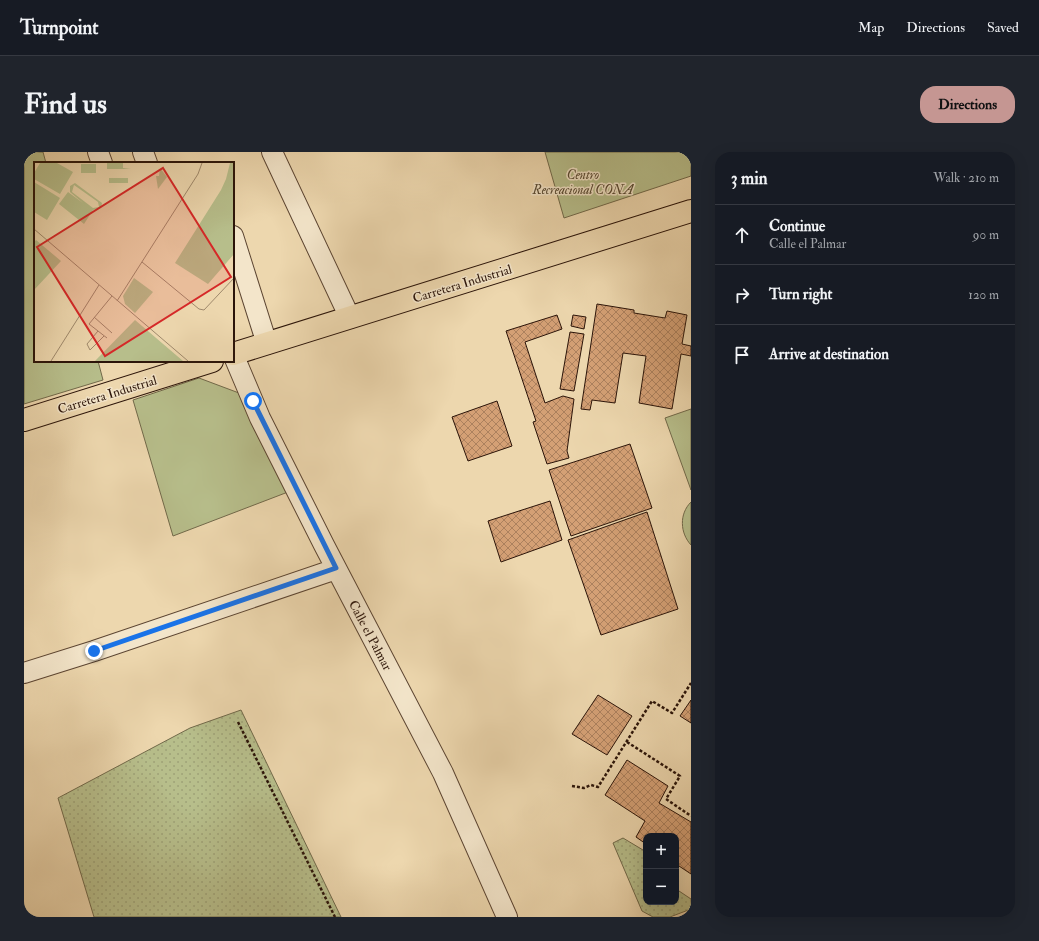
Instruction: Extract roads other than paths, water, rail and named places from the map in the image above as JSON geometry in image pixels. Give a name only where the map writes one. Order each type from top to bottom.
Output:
[{"type":"highway","name":"Carretera Industrial","points":[[234,354],[691,211]]},
{"type":"highway","name":"Carretera Industrial","points":[[24,420],[209,362]]},
{"type":"street","points":[[98,152],[102,162]]},
{"type":"street","points":[[143,152],[146,162]]},
{"type":"street","points":[[272,152],[350,318]]},
{"type":"street","points":[[234,239],[268,344]]},
{"type":"street","name":"Calle el Palmar","points":[[234,356],[260,418],[443,773],[507,917]]},
{"type":"street","points":[[24,674],[336,568]]},
{"type":"park label","name":"Centro Recreacional CONA","points":[[583,182]]}]
